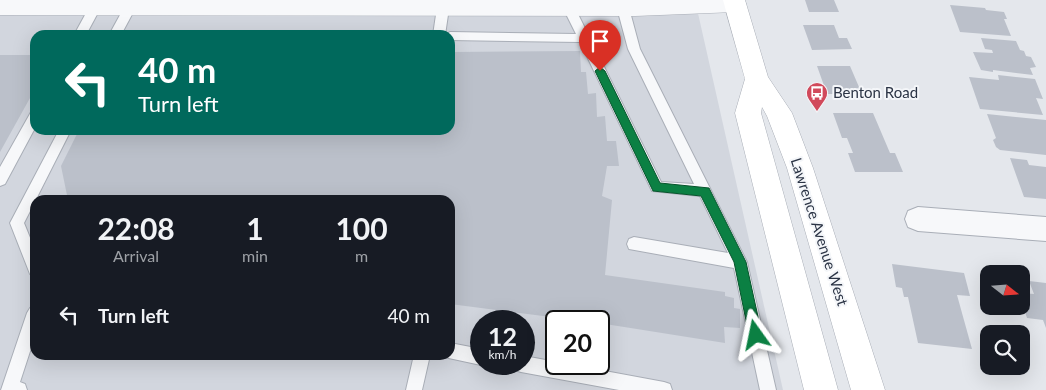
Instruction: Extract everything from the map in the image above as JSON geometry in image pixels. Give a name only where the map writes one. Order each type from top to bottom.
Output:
[{"type":"main road","name":"Lawrence Avenue West","points":[[734,2],[757,79],[779,114],[800,168],[868,390]]},
{"type":"main road","points":[[757,79],[748,113],[821,390]]},
{"type":"street","points":[[0,7],[73,4],[95,7],[623,8],[734,2]]},
{"type":"street","points":[[918,218],[1046,229]]},
{"type":"lane","points":[[83,30],[95,7]]},
{"type":"lane","points":[[118,30],[130,7]]},
{"type":"lane","points":[[441,30],[443,8]]},
{"type":"lane","points":[[569,8],[656,187],[705,192]]},
{"type":"lane","points":[[623,8],[634,49],[740,262],[768,390]]},
{"type":"lane","points":[[455,36],[584,38]]},
{"type":"lane","points":[[0,180],[30,125]]},
{"type":"lane","points":[[31,195],[62,135]]},
{"type":"lane","points":[[30,198],[17,223],[30,256]]},
{"type":"lane","points":[[634,244],[740,262]]},
{"type":"lane","points":[[19,390],[8,389],[30,327]]},
{"type":"lane","points":[[455,352],[470,354]]},
{"type":"lane","points":[[414,390],[421,360]]},
{"type":"lane","points":[[535,367],[664,390]]},
{"type":"shaded area","points":[[0,0],[695,0],[783,390],[0,390]]},
{"type":"building","points":[[805,0],[834,0],[839,12],[809,12]]},
{"type":"building","points":[[950,5],[985,8],[986,10],[1004,12],[1007,19],[1004,19],[1011,36],[960,32]]},
{"type":"building","points":[[803,25],[834,25],[839,38],[847,38],[852,49],[812,50]]},
{"type":"building","points":[[981,38],[1016,41],[1020,50],[1024,51],[1026,56],[1031,57],[1036,67],[1030,68],[1033,75],[981,70],[973,52],[993,53],[992,50],[985,49]]},
{"type":"building","points":[[580,51],[581,72],[586,72],[588,94],[596,93],[597,117],[605,116],[607,141],[616,141],[619,166],[607,166],[602,196],[612,200],[605,275],[725,292],[725,296],[734,298],[734,308],[740,309],[740,328],[724,327],[725,343],[610,325],[610,310],[545,310],[545,316],[535,315],[535,310],[497,310],[455,305],[455,195],[67,195],[61,166],[76,135],[455,135],[455,52]]},
{"type":"building","points":[[0,55],[30,55],[30,98],[0,152]]},
{"type":"building","points":[[817,66],[850,66],[862,94],[827,94]]},
{"type":"building","points":[[998,75],[1035,79],[1043,99],[1036,98],[1043,115],[980,109],[969,77],[999,80]]},
{"type":"building","points":[[833,113],[873,113],[890,153],[895,153],[903,172],[855,172],[848,153],[853,153],[847,138],[842,138]]},
{"type":"building","points":[[987,114],[1046,120],[1046,155],[1000,150],[996,147],[993,140],[996,138]]},
{"type":"building","points":[[1010,158],[1027,160],[1029,165],[1046,167],[1046,199],[1024,197]]},
{"type":"building","points":[[892,264],[964,273],[970,296],[957,295],[972,349],[918,343],[908,297],[904,297],[902,288],[896,287]]},
{"type":"building","points":[[1030,281],[1046,283],[1046,328],[1043,320],[1027,318],[1026,315],[1030,315],[1030,294],[1034,294]]},
{"type":"place","name":"Benton Road","points":[[817,112]]},
{"type":"route","points":[[600,71],[656,187],[705,192],[740,262],[756,335]]}]
